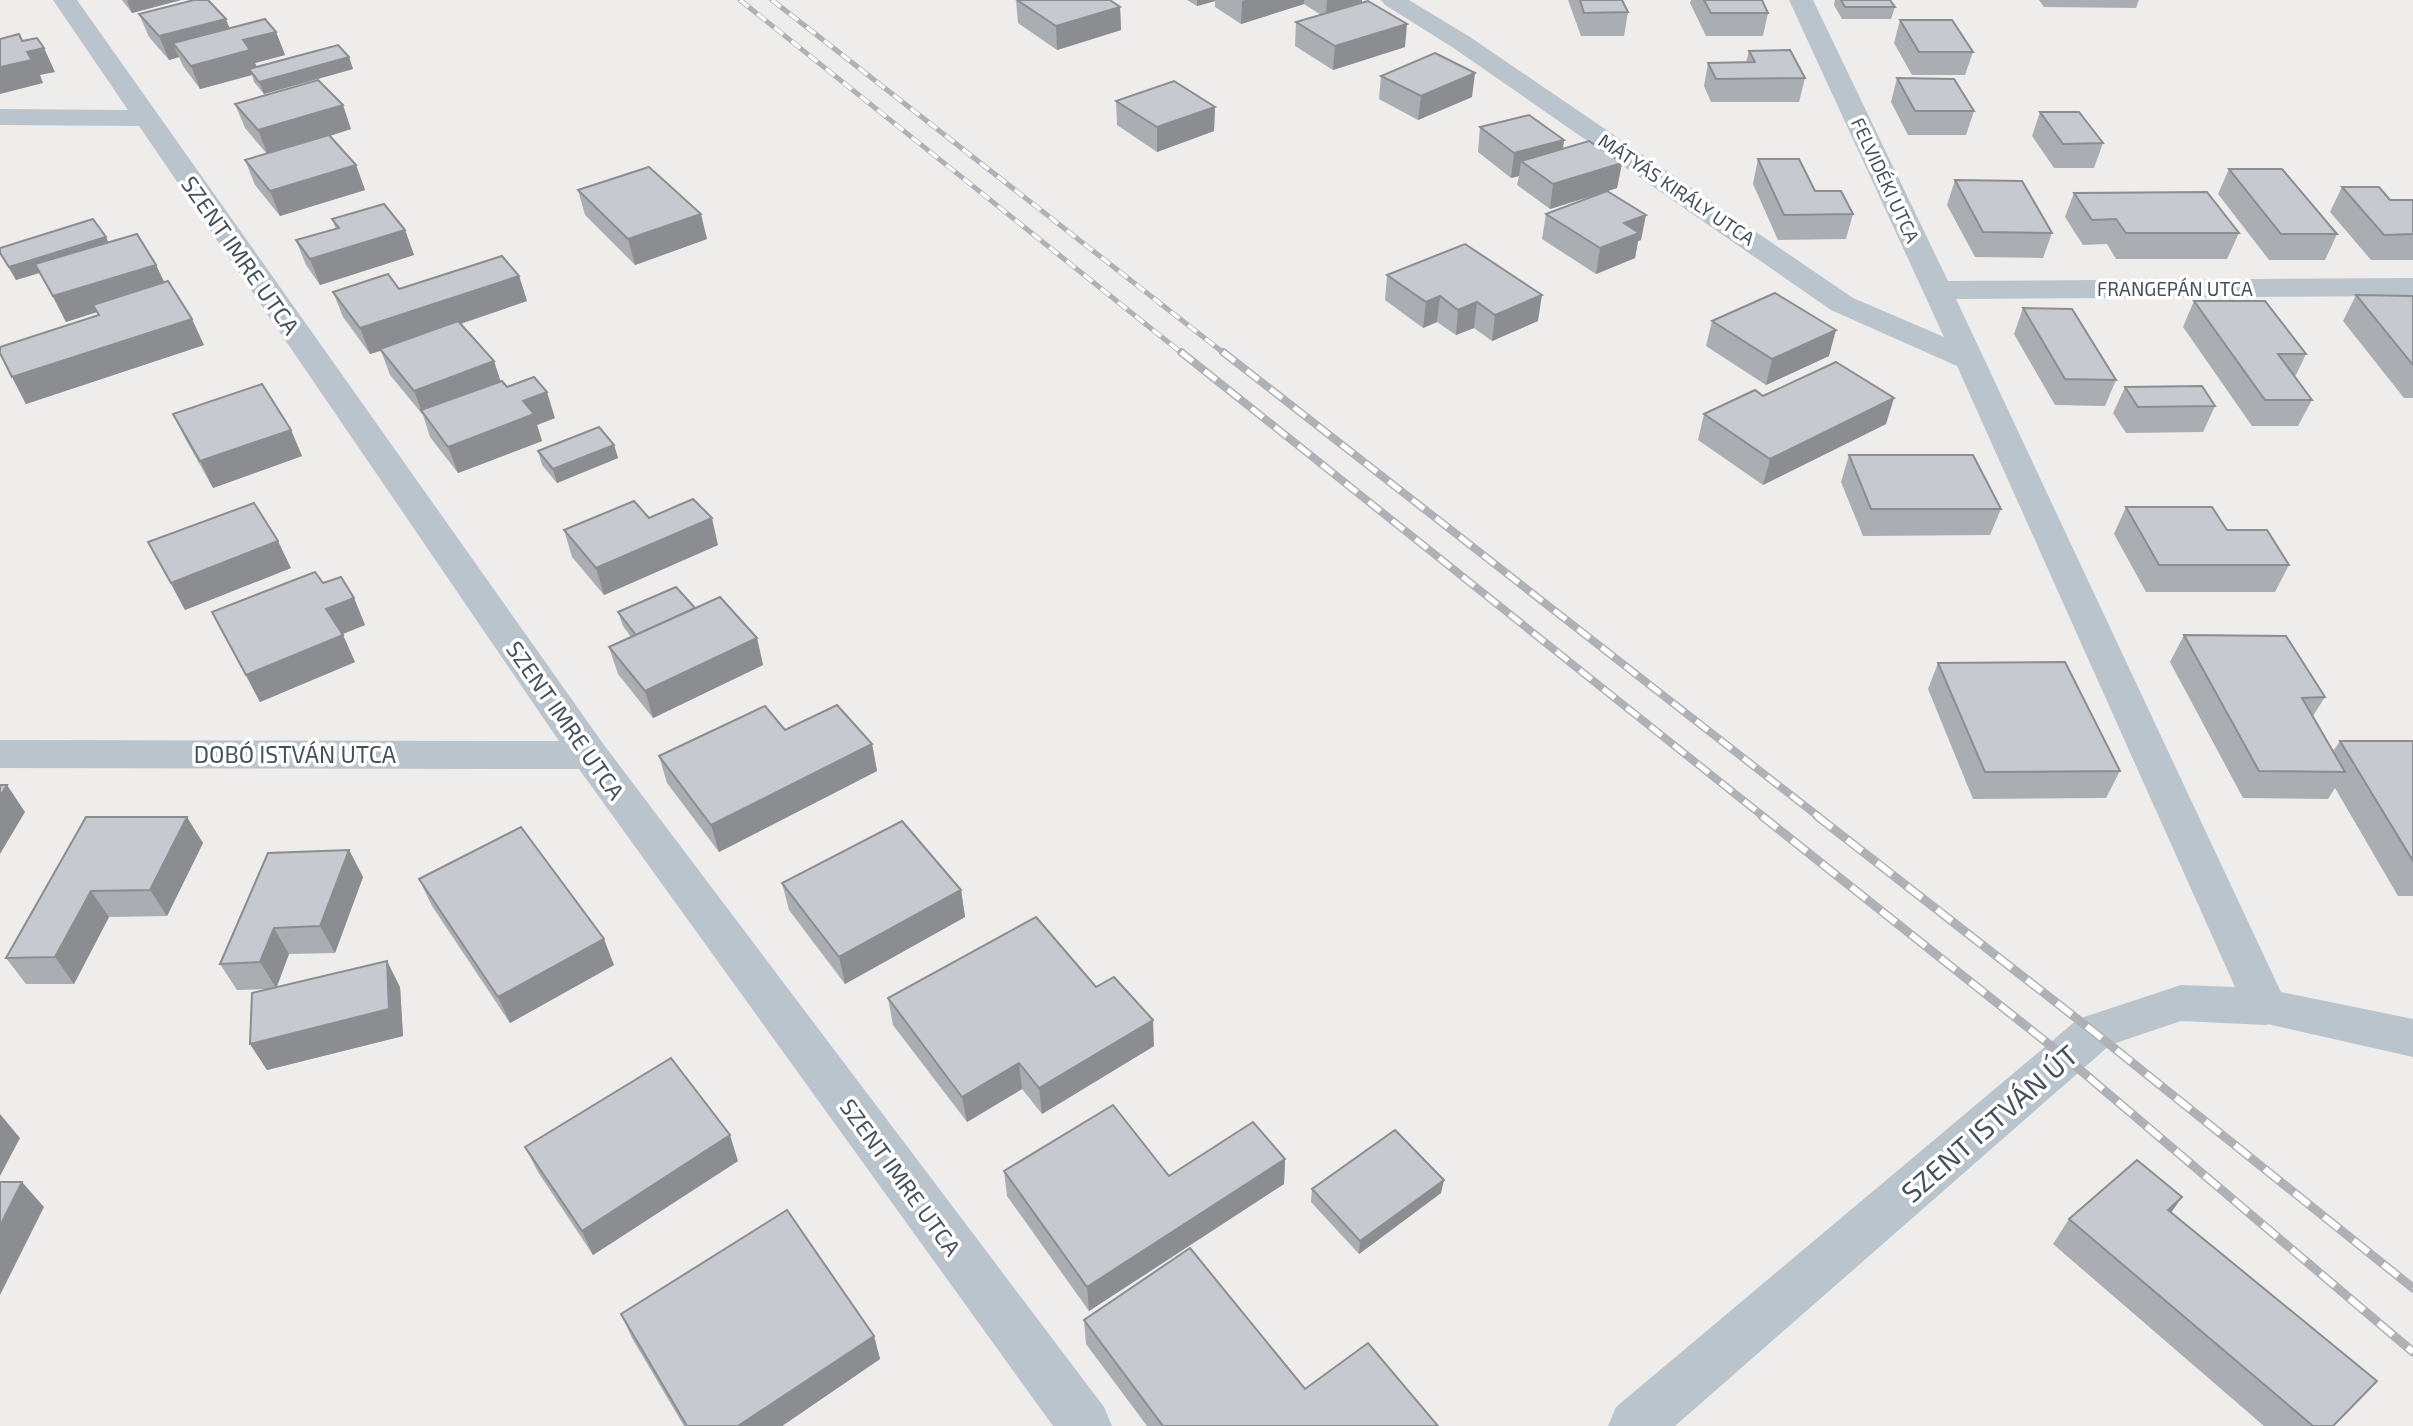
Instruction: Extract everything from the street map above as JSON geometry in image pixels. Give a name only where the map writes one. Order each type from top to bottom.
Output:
[{"type":"street","name":"SZENT IMRE UTCA","points":[[65,0],[590,755],[1085,1426]]},
{"type":"street","name":"MÁTYÁS KIRÁLY UTCA","points":[[1393,0],[1461,41],[1842,304],[1970,360]]},
{"type":"street","name":"FELVIDÉKI UTCA","points":[[1801,0],[1938,290],[2266,1007]]},
{"type":"street","points":[[0,117],[145,118]]},
{"type":"street","name":"FRANGEPÁN UTCA","points":[[1938,290],[2413,287]]},
{"type":"street","name":"DOBÓ ISTVÁN UTCA","points":[[0,754],[590,755]]},
{"type":"street","name":"SZENT ISTVÁN ÚT","points":[[1635,1426],[2094,1032],[2181,1003],[2266,1007],[2413,1038]]},
{"type":"building","points":[[194,0],[208,0],[226,19],[159,36],[139,14]]},
{"type":"building","points":[[1017,0],[1110,0],[1120,7],[1056,26]]},
{"type":"building","points":[[1580,0],[1622,0],[1628,12],[1584,13]]},
{"type":"building","points":[[1704,0],[1762,0],[1768,13],[1711,13]]},
{"type":"building","points":[[1841,0],[1890,0],[1895,7],[1845,7]]},
{"type":"building","points":[[1368,1],[1407,24],[1335,46],[1296,22]]},
{"type":"building","points":[[265,19],[276,32],[243,40],[250,50],[191,66],[173,43]]},
{"type":"building","points":[[1900,20],[1952,20],[1973,52],[1919,52]]},
{"type":"building","points":[[19,34],[22,41],[37,38],[44,48],[27,52],[32,60],[0,67],[0,39]]},
{"type":"building","points":[[338,45],[349,57],[259,82],[249,69]]},
{"type":"building","points":[[1790,50],[1805,78],[1716,79],[1708,63],[1755,62],[1749,51]]},
{"type":"building","points":[[1435,53],[1475,73],[1421,96],[1381,76]]},
{"type":"building","points":[[1897,78],[1954,79],[1974,111],[1915,111]]},
{"type":"building","points":[[318,80],[343,105],[258,130],[235,104]]},
{"type":"building","points":[[1174,81],[1215,107],[1157,127],[1116,101]]},
{"type":"building","points":[[2040,112],[2079,112],[2103,143],[2063,144]]},
{"type":"building","points":[[1529,115],[1564,140],[1514,153],[1480,127]]},
{"type":"building","points":[[329,135],[356,165],[270,191],[245,160]]},
{"type":"building","points":[[1589,141],[1622,163],[1553,184],[1521,161]]},
{"type":"building","points":[[1758,159],[1799,159],[1815,191],[1841,191],[1853,214],[1784,215]]},
{"type":"building","points":[[649,167],[701,214],[628,239],[578,190]]},
{"type":"building","points":[[2229,169],[2282,169],[2337,234],[2281,234]]},
{"type":"building","points":[[1955,180],[2022,181],[2052,233],[1983,232]]},
{"type":"building","points":[[2342,187],[2379,187],[2390,200],[2413,200],[2413,234],[2384,235]]},
{"type":"building","points":[[1607,191],[1646,215],[1624,223],[1639,233],[1600,248],[1546,214]]},
{"type":"building","points":[[2207,192],[2239,233],[2126,233],[2116,219],[2092,220],[2074,193]]},
{"type":"building","points":[[384,204],[405,230],[310,259],[296,240],[339,228],[332,219]]},
{"type":"building","points":[[93,219],[106,237],[9,267],[0,253],[0,248]]},
{"type":"building","points":[[137,234],[156,265],[53,296],[35,264]]},
{"type":"building","points":[[1465,244],[1542,295],[1495,315],[1477,302],[1458,310],[1440,296],[1426,302],[1387,275]]},
{"type":"building","points":[[502,256],[519,276],[360,328],[333,292],[388,274],[399,289]]},
{"type":"building","points":[[168,281],[192,319],[12,377],[0,353],[0,347],[99,315],[93,305]]},
{"type":"building","points":[[1775,293],[1836,330],[1772,359],[1712,321]]},
{"type":"building","points":[[2356,295],[2413,296],[2413,365]]},
{"type":"building","points":[[2194,301],[2265,301],[2306,354],[2278,354],[2312,400],[2265,400]]},
{"type":"building","points":[[2023,308],[2072,309],[2116,380],[2065,379]]},
{"type":"building","points":[[458,321],[494,361],[414,391],[380,349]]},
{"type":"building","points":[[1836,362],[1894,398],[1770,459],[1704,414],[1755,390],[1763,396]]},
{"type":"building","points":[[534,377],[547,392],[523,401],[534,414],[448,447],[421,410],[502,381],[507,387]]},
{"type":"building","points":[[262,384],[291,430],[200,461],[173,414]]},
{"type":"building","points":[[2202,386],[2215,406],[2138,407],[2125,387]]},
{"type":"building","points":[[599,427],[614,445],[553,469],[538,451]]},
{"type":"building","points":[[1849,455],[1973,455],[2001,509],[1871,509]]},
{"type":"building","points":[[693,499],[712,518],[596,568],[564,530],[634,501],[649,518]]},
{"type":"building","points":[[254,503],[278,541],[171,583],[148,542]]},
{"type":"building","points":[[2126,507],[2212,507],[2227,530],[2267,530],[2289,565],[2159,565]]},
{"type":"building","points":[[315,572],[323,583],[341,577],[354,598],[326,609],[343,635],[246,675],[212,612]]},
{"type":"building","points":[[676,587],[695,608],[636,635],[618,612]]},
{"type":"building","points":[[720,597],[757,638],[645,691],[609,647]]},
{"type":"building","points":[[2184,635],[2286,636],[2325,697],[2302,698],[2345,772],[2259,771]]},
{"type":"building","points":[[2065,662],[2120,771],[1985,772],[1938,663]]},
{"type":"building","points":[[837,705],[872,744],[711,825],[659,756],[765,706],[785,730]]},
{"type":"building","points":[[2340,741],[2413,741],[2413,861]]},
{"type":"building","points":[[0,785],[7,785],[0,796]]},
{"type":"building","points":[[86,817],[187,817],[150,890],[91,891],[55,957],[6,958]]},
{"type":"building","points":[[902,821],[961,890],[839,957],[782,883]]},
{"type":"building","points":[[521,827],[604,939],[498,997],[419,879]]},
{"type":"building","points":[[349,850],[320,926],[274,928],[260,962],[220,964],[268,853]]},
{"type":"building","points":[[1036,917],[1096,987],[1114,977],[1153,1020],[1039,1088],[1019,1063],[962,1097],[888,998]]},
{"type":"building","points":[[387,961],[389,1009],[250,1044],[252,993]]},
{"type":"building","points":[[671,1058],[730,1135],[582,1231],[525,1147]]},
{"type":"building","points":[[1113,1105],[1169,1176],[1253,1122],[1285,1159],[1087,1287],[1004,1171]]},
{"type":"building","points":[[1395,1130],[1444,1180],[1360,1241],[1312,1189]]},
{"type":"building","points":[[2137,1160],[2182,1197],[2168,1210],[2377,1381],[2333,1426],[2313,1426],[2069,1219]]},
{"type":"building","points":[[0,1182],[22,1182],[0,1226]]},
{"type":"building","points":[[787,1210],[874,1336],[738,1426],[687,1426],[621,1314]]},
{"type":"building","points":[[1190,1248],[1305,1389],[1368,1343],[1438,1426],[1163,1426],[1084,1320]]},
{"type":"railway","points":[[740,0],[1183,354]]},
{"type":"railway","points":[[772,0],[1225,354]]},
{"type":"railway","points":[[1181,352],[1764,817]]},
{"type":"railway","points":[[1223,352],[1819,817]]},
{"type":"railway","points":[[1762,816],[2065,1057],[2413,1352]]},
{"type":"railway","points":[[1817,816],[2094,1032],[2413,1288]]}]
